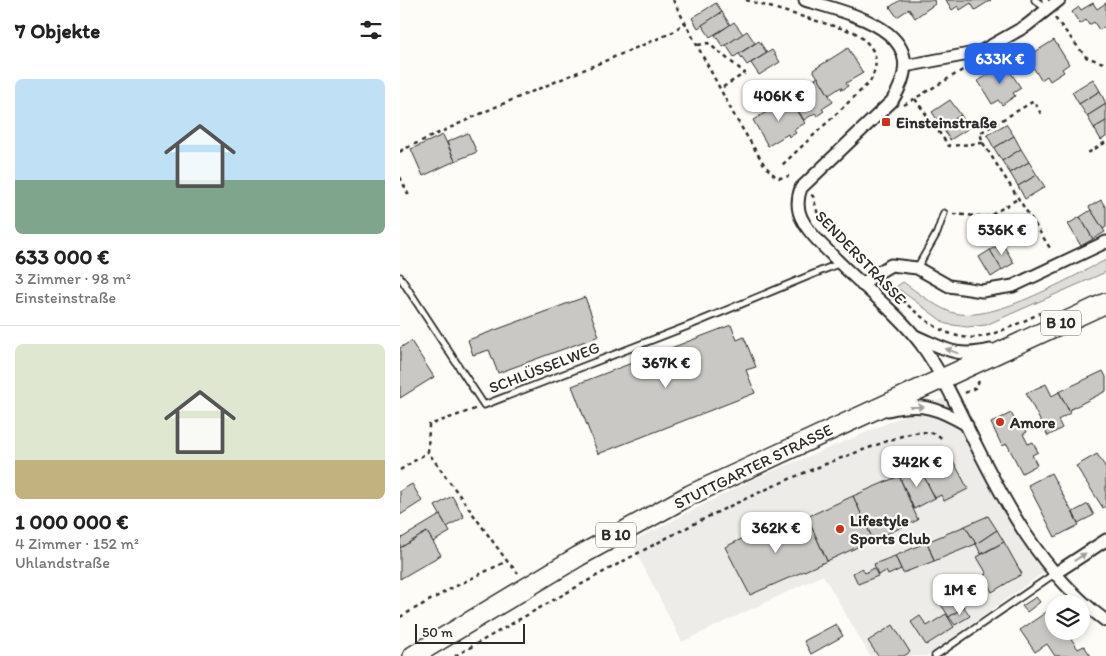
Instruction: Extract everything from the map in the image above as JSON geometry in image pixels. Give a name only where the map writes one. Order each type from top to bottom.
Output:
[{"type":"main road","name":"STUTTGARTER STRASSE","points":[[413,656],[631,527],[737,472],[1106,303]]},
{"type":"street","points":[[805,0],[862,18],[886,31],[899,45],[904,55],[905,66],[980,52],[1026,26],[1047,5],[1059,0]]},
{"type":"street","name":"SENDERSTRASSE","points":[[905,66],[904,77],[892,101],[801,188],[798,204],[802,220],[811,233],[913,335],[943,378],[1013,515],[1030,541],[1054,574],[1084,605],[1106,621]]},
{"type":"street","points":[[862,285],[891,265],[917,268],[949,286],[982,291],[1013,286],[1106,242]]},
{"type":"street","name":"SENDERSTRASSE","points":[[913,335],[959,354],[971,354],[1016,344]]},
{"type":"street","points":[[852,419],[896,408],[920,406],[941,410],[966,425]]},
{"type":"street","points":[[1054,574],[1106,540]]},
{"type":"lane","points":[[1035,0],[1047,5]]},
{"type":"lane","points":[[917,268],[937,232],[944,213]]},
{"type":"lane","name":"SCHLÜSSELWEG","points":[[400,277],[484,405],[694,324],[840,263]]},
{"type":"lane","points":[[935,656],[1054,574]]},
{"type":"path","points":[[673,0],[734,115],[765,166],[776,177],[789,176]]},
{"type":"path","points":[[746,0],[854,32],[867,41],[875,54],[876,69],[870,82],[782,166]]},
{"type":"path","points":[[400,152],[493,108],[657,40],[673,32],[685,22]]},
{"type":"path","points":[[1061,26],[1086,57],[1106,64]]},
{"type":"path","points":[[698,45],[708,43],[745,73],[720,89]]},
{"type":"path","points":[[892,101],[902,107],[979,60],[980,52]]},
{"type":"path","points":[[914,99],[949,146],[983,143]]},
{"type":"path","points":[[1042,114],[1034,101],[980,133],[983,143],[1050,248]]},
{"type":"path","points":[[1088,153],[1106,142]]},
{"type":"path","points":[[400,177],[410,198]]},
{"type":"path","points":[[944,213],[988,217],[1019,198]]},
{"type":"path","points":[[400,617],[506,561],[428,452],[429,425],[484,405]]},
{"type":"path","points":[[455,656],[682,529],[759,491],[815,467],[907,435],[933,432],[938,434],[943,440]]},
{"type":"path","points":[[400,470],[428,452]]},
{"type":"shaded area","points":[[1106,260],[1106,272],[986,325],[967,327],[946,324],[896,287],[903,282],[948,311],[965,314],[984,313],[1028,298]]},
{"type":"shaded area","points":[[948,396],[1047,570],[927,656],[870,656],[823,575],[682,642],[631,542],[756,478]]},
{"type":"building","points":[[900,0],[934,0],[935,4],[915,18],[909,9],[897,17],[890,7]]},
{"type":"building","points":[[946,0],[991,0],[975,10],[971,3],[960,10],[958,6],[952,10]]},
{"type":"building","points":[[716,3],[722,12],[698,28],[692,18]]},
{"type":"building","points":[[1093,3],[1097,9],[1106,3],[1106,26],[1099,30],[1094,22],[1089,25],[1086,20],[1080,24],[1072,12],[1079,7],[1081,10]]},
{"type":"building","points":[[722,12],[730,25],[710,37],[702,25]]},
{"type":"building","points":[[734,22],[743,34],[723,47],[715,35]]},
{"type":"building","points":[[747,31],[755,43],[734,57],[726,45]]},
{"type":"building","points":[[1054,40],[1069,64],[1062,69],[1064,72],[1050,81],[1047,76],[1041,80],[1027,57]]},
{"type":"building","points":[[759,41],[767,53],[747,65],[739,54]]},
{"type":"building","points":[[848,48],[863,73],[846,83],[848,86],[842,90],[841,87],[829,95],[813,70]]},
{"type":"building","points":[[772,50],[780,62],[759,75],[751,63]]},
{"type":"building","points":[[1005,64],[1021,88],[1013,93],[1015,96],[1002,105],[998,100],[992,104],[978,81]]},
{"type":"building","points":[[818,77],[833,102],[822,109],[824,111],[817,116],[815,113],[804,120],[789,96]]},
{"type":"building","points":[[1093,79],[1100,91],[1079,104],[1072,92]]},
{"type":"building","points":[[1100,91],[1106,104],[1087,116],[1079,104]]},
{"type":"building","points":[[790,98],[805,123],[794,130],[796,133],[789,137],[788,134],[768,146],[753,120]]},
{"type":"building","points":[[950,100],[961,115],[942,127],[932,112]]},
{"type":"building","points":[[1106,104],[1106,121],[1094,128],[1087,116]]},
{"type":"building","points":[[961,115],[969,128],[950,140],[942,127]]},
{"type":"building","points":[[1106,121],[1106,137],[1101,140],[1094,128]]},
{"type":"building","points":[[1006,124],[1014,136],[994,148],[987,135]]},
{"type":"building","points":[[468,133],[477,152],[455,161],[447,142]]},
{"type":"building","points":[[443,135],[455,161],[423,176],[411,149]]},
{"type":"building","points":[[1014,136],[1021,149],[1002,161],[994,148]]},
{"type":"building","points":[[1021,149],[1029,162],[1010,173],[1002,161]]},
{"type":"building","points":[[1029,162],[1037,175],[1018,186],[1010,173]]},
{"type":"building","points":[[1037,175],[1045,187],[1025,199],[1018,186]]},
{"type":"building","points":[[1101,200],[1106,208],[1106,227],[1103,229],[1089,207]]},
{"type":"building","points":[[1091,210],[1105,232],[1093,239],[1080,217]]},
{"type":"building","points":[[1080,217],[1093,239],[1081,246],[1068,224]]},
{"type":"building","points":[[1002,243],[1014,263],[1002,270],[990,250]]},
{"type":"building","points":[[990,250],[1002,270],[991,277],[979,257]]},
{"type":"building","points":[[585,297],[599,336],[498,373],[489,350],[473,355],[468,340]]},
{"type":"building","points":[[731,325],[737,340],[744,337],[756,367],[746,370],[755,393],[598,454],[572,386]]},
{"type":"building","points":[[411,341],[434,377],[400,398],[400,348]]},
{"type":"building","points":[[1103,371],[1106,377],[1106,391],[1069,410],[1059,392]]},
{"type":"building","points":[[1046,384],[1052,396],[1059,392],[1070,413],[1058,420],[1062,428],[1048,436],[1026,393]]},
{"type":"building","points":[[1011,413],[1018,426],[1023,424],[1027,432],[1023,434],[1028,444],[1033,442],[1038,452],[1032,455],[1037,465],[1022,473],[1007,444],[1002,446],[991,423]]},
{"type":"building","points":[[948,451],[968,489],[944,501],[941,495],[935,498],[919,467]]},
{"type":"building","points":[[1097,454],[1106,468],[1106,506],[1103,508],[1076,466]]},
{"type":"building","points":[[919,467],[935,498],[914,509],[899,476]]},
{"type":"building","points":[[1051,473],[1079,525],[1055,537],[1028,485]]},
{"type":"building","points":[[899,476],[918,520],[873,540],[853,496]]},
{"type":"building","points":[[412,484],[422,501],[400,515],[400,491]]},
{"type":"building","points":[[452,496],[464,517],[447,527],[435,506]]},
{"type":"building","name":"Lifestyle Sports Club","points":[[853,496],[873,540],[827,561],[807,517]]},
{"type":"building","points":[[1088,504],[1094,515],[1078,523],[1073,512]]},
{"type":"building","points":[[440,515],[450,532],[433,542],[427,532],[400,548],[400,539]]},
{"type":"building","points":[[988,516],[997,530],[976,544],[965,526]]},
{"type":"building","points":[[807,517],[827,561],[750,595],[725,547],[781,520],[794,523]]},
{"type":"building","points":[[965,526],[976,544],[934,561],[927,542]]},
{"type":"building","points":[[997,530],[1004,542],[981,554],[976,544]]},
{"type":"building","points":[[427,532],[441,555],[400,579],[400,548]]},
{"type":"building","points":[[927,542],[934,561],[903,573],[895,556]]},
{"type":"building","points":[[1004,542],[1022,574],[992,592],[983,576],[987,574],[977,557]]},
{"type":"building","points":[[895,556],[901,569],[888,575],[886,571],[878,575],[874,564]]},
{"type":"building","points":[[862,568],[865,573],[874,568],[878,576],[858,584],[853,573]]},
{"type":"building","points":[[953,588],[964,607],[949,617],[937,598]]},
{"type":"building","points":[[1036,597],[1040,602],[1027,612],[1022,606]]},
{"type":"building","points":[[964,607],[970,616],[955,625],[949,617]]},
{"type":"building","points":[[1045,613],[1045,640],[1072,640],[1078,649],[1084,646],[1091,656],[1055,656],[1047,644],[1035,652],[1020,630]]},
{"type":"building","points":[[946,614],[954,627],[926,645],[911,622],[920,616],[927,626]]},
{"type":"building","points":[[836,624],[843,636],[811,654],[804,641]]},
{"type":"building","points":[[893,625],[910,652],[904,656],[878,656],[868,641]]},
{"type":"place","name":"Einsteinstraße","points":[[886,122]]},
{"type":"place","name":"Amore","points":[[1000,422]]},
{"type":"place","name":"Lifestyle Sports Club","points":[[840,529]]}]
